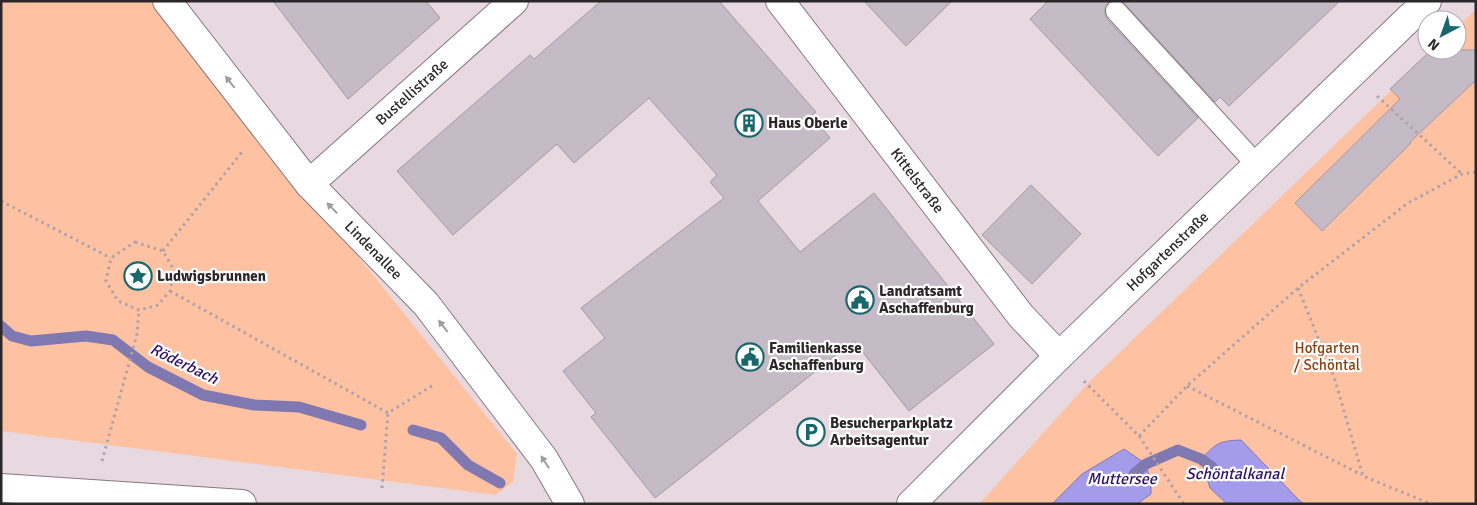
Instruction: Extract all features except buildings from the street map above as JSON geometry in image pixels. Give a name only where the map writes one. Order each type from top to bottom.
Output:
[{"type":"street","name":"Lindenallee","points":[[167,1],[309,184],[426,304],[544,459],[570,504]]},
{"type":"street","name":"Bustellistraße","points":[[309,184],[514,1]]},
{"type":"street","name":"Kittelstraße","points":[[780,1],[1021,316],[1059,356]]},
{"type":"street","name":"Hofgartenstraße","points":[[911,504],[1059,356],[1427,1]]},
{"type":"street","points":[[1,488],[242,504]]},
{"type":"lane","points":[[1116,11],[1257,165]]},
{"type":"path","points":[[1376,95],[1462,174]]},
{"type":"path","points":[[163,251],[246,148]]},
{"type":"path","points":[[1139,436],[1187,386],[1298,288],[1408,203],[1462,174],[1476,172]]},
{"type":"path","points":[[1,201],[111,258]]},
{"type":"path","points":[[135,242],[163,251],[174,270],[170,291],[158,305],[139,310],[118,301],[106,281],[111,258],[135,242]]},
{"type":"path","points":[[1298,288],[1334,380],[1363,476]]},
{"type":"path","points":[[170,291],[388,413]]},
{"type":"path","points":[[93,493],[130,366],[137,334],[139,310]]},
{"type":"path","points":[[1059,356],[1139,436],[1181,503]]},
{"type":"path","points":[[388,413],[435,384]]},
{"type":"path","points":[[1187,386],[1363,476],[1431,504]]},
{"type":"path","points":[[382,488],[388,413]]},
{"type":"green space","points":[[1,1],[153,1],[517,454],[513,482],[495,495],[1,431]]},
{"type":"green space","name":"Hofgarten / Schöntal","points":[[1476,9],[1476,504],[979,504],[1090,381],[1423,60],[1467,60],[1467,18]]},
{"type":"water","name":"Schöntalkanal","points":[[1241,440],[1304,504],[1227,504],[1210,488],[1201,459],[1218,444]]},
{"type":"water","name":"Muttersee","points":[[1124,449],[1146,464],[1151,483],[1151,494],[1137,504],[1052,504],[1082,474]]},
{"type":"waterway","name":"Röderbach","points":[[1,326],[12,336],[31,341],[86,336],[113,340],[148,367],[203,395],[254,405],[299,407],[361,425]]},
{"type":"waterway","points":[[413,430],[441,438],[468,465],[500,483]]},
{"type":"waterway","name":"Röderbach","points":[[1134,474],[1146,464],[1178,450],[1201,459],[1212,467]]},
{"type":"place","name":"Haus Oberle","points":[[749,123]]},
{"type":"place","name":"Ludwigsbrunnen","points":[[138,276]]},
{"type":"place","name":"Landratsamt Aschaffenburg","points":[[860,300]]},
{"type":"place","name":"Familienkasse Aschaffenburg","points":[[750,357]]},
{"type":"place","name":"Besucherparkplatz Arbeitsagentur","points":[[811,432]]}]
